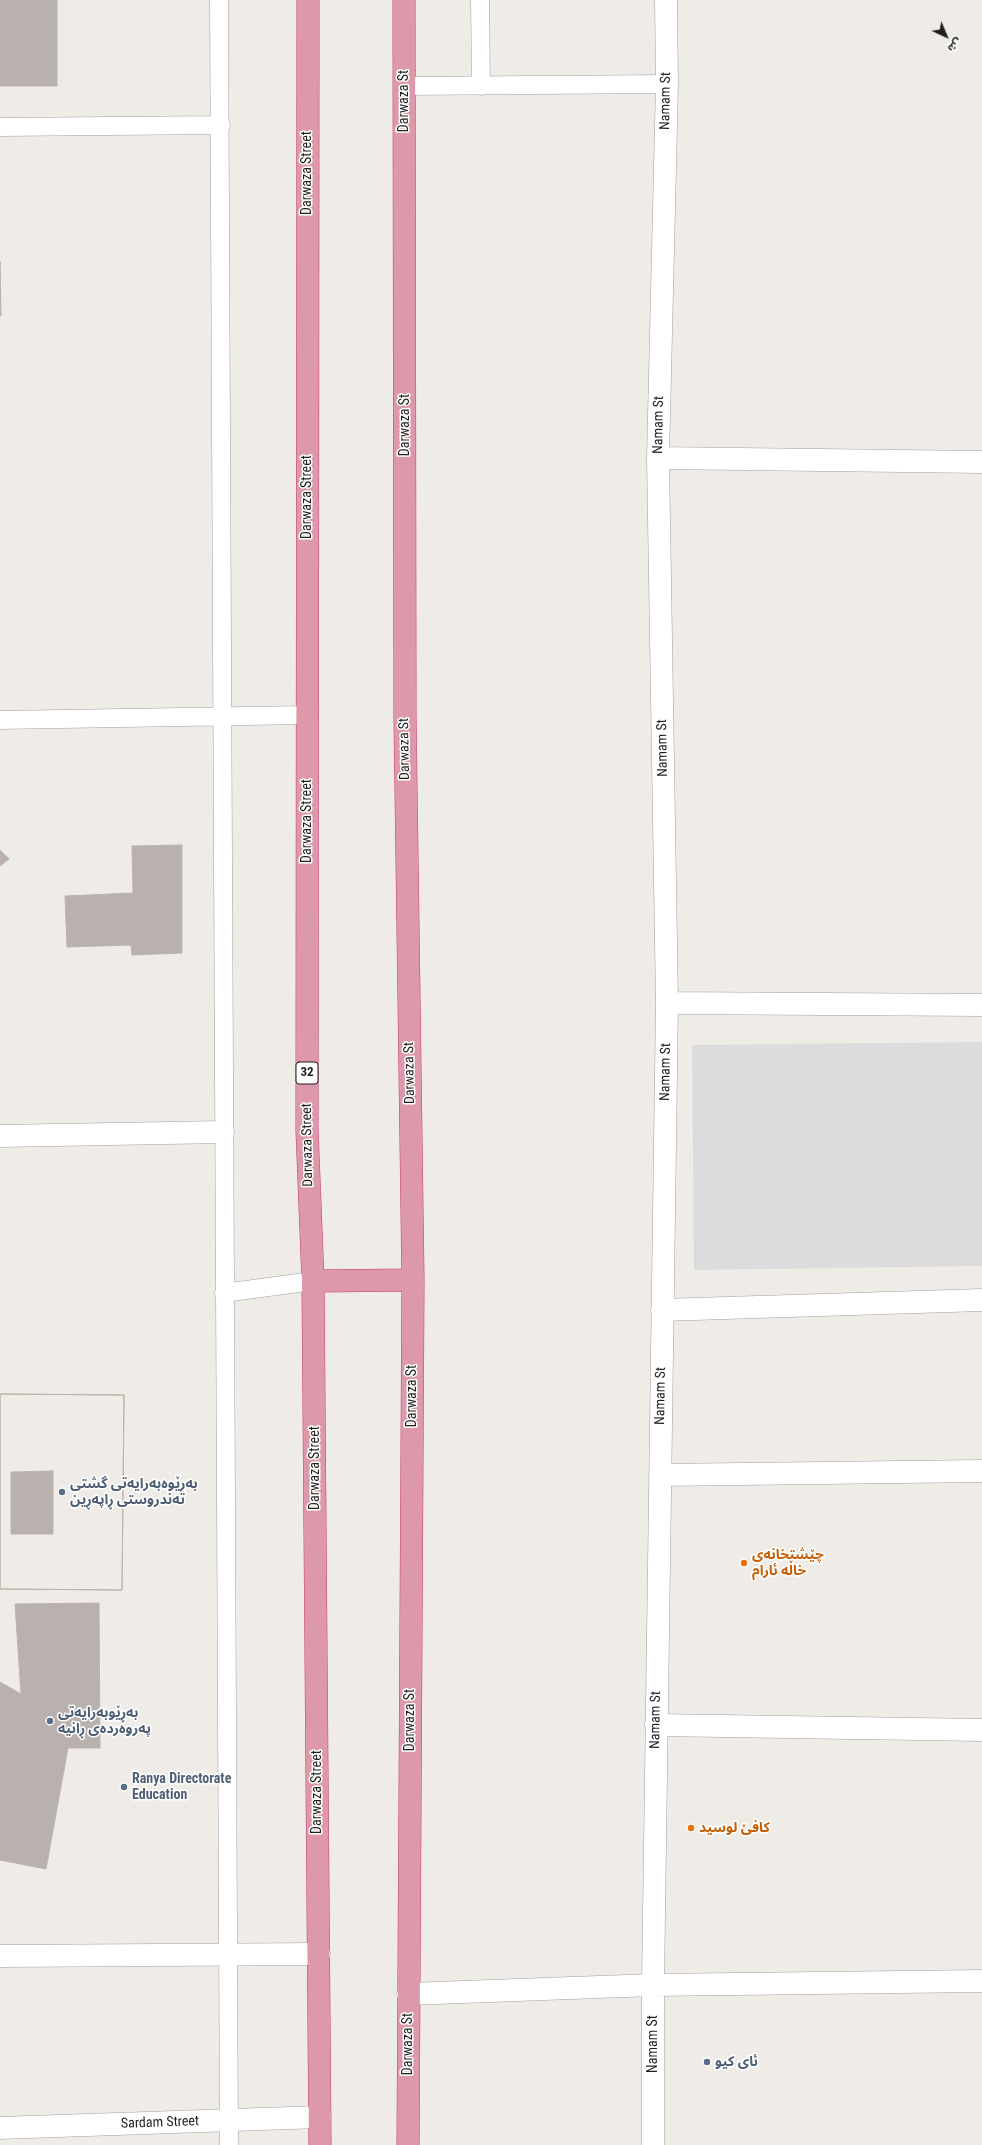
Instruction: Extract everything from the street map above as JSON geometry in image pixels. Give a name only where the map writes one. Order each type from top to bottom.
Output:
[{"type":"highway","name":"Darwaza Street","points":[[308,0],[307,1130],[313,1281],[320,2145]]},
{"type":"highway","name":"Darwaza St","points":[[404,0],[405,718],[413,1280],[408,2145]]},
{"type":"highway","points":[[313,1281],[413,1280]]},
{"type":"street","name":"Namam St","points":[[653,2145],[656,1725],[667,1003],[658,458],[667,84],[666,0]]},
{"type":"street","points":[[658,458],[982,462]]},
{"type":"street","points":[[667,1003],[982,1005]]},
{"type":"street","points":[[0,1136],[223,1132]]},
{"type":"street","points":[[662,1310],[982,1300]]},
{"type":"street","points":[[660,1475],[982,1471]]},
{"type":"street","points":[[656,1725],[982,1730]]},
{"type":"street","points":[[0,1956],[319,1954]]},
{"type":"street","points":[[408,1994],[653,1985],[982,1981]]},
{"type":"street","name":"Sardam Street","points":[[0,2128],[320,2117]]},
{"type":"lane","points":[[219,0],[221,717],[229,2145]]},
{"type":"lane","points":[[480,0],[481,86]]},
{"type":"lane","points":[[404,86],[667,84]]},
{"type":"lane","points":[[0,127],[220,125]]},
{"type":"lane","points":[[0,720],[308,715]]},
{"type":"lane","points":[[224,1293],[313,1281]]},
{"type":"shaded area","points":[[982,1042],[982,1266],[694,1270],[692,1045]]},
{"type":"building","points":[[0,0],[57,0],[57,86],[0,86]]},
{"type":"building","points":[[0,262],[1,316],[0,316]]},
{"type":"building","points":[[182,845],[182,953],[132,955],[131,945],[67,947],[65,896],[133,893],[132,846]]},
{"type":"building","points":[[0,850],[9,859],[0,866]]},
{"type":"building","name":"بەڕێوەبەرایەتی گشتی تەندروستی ڕاپەڕین","points":[[0,1394],[124,1395],[122,1590],[0,1589]],"holes":[[[53,1471],[53,1534],[11,1534],[11,1472]]]},
{"type":"building","name":"بەڕێوەبەرایەتی گشتی تەندروستی ڕاپەڕین","points":[[0,1394],[124,1395],[122,1590],[0,1589]]},
{"type":"building","name":"بەڕێوبەرایەتی پەروەردەی ڕانیە","points":[[99,1603],[100,1748],[68,1748],[46,1869],[0,1860],[0,1682],[21,1694],[15,1604]]},
{"type":"place","name":"بەڕێوەبەرایەتی گشتی تەندروستی ڕاپەڕین","points":[[62,1492]]},
{"type":"place","name":"چێشتخانەی خاڵە ئارام","points":[[744,1563]]},
{"type":"place","name":"بەڕێوبەرایەتی پەروەردەی ڕانیە","points":[[50,1721]]},
{"type":"place","name":"Ranya Directorate Education","points":[[124,1787]]},
{"type":"place","name":"کافێ لوسید","points":[[691,1828]]},
{"type":"place","name":"ئای کیو","points":[[707,2062]]}]
